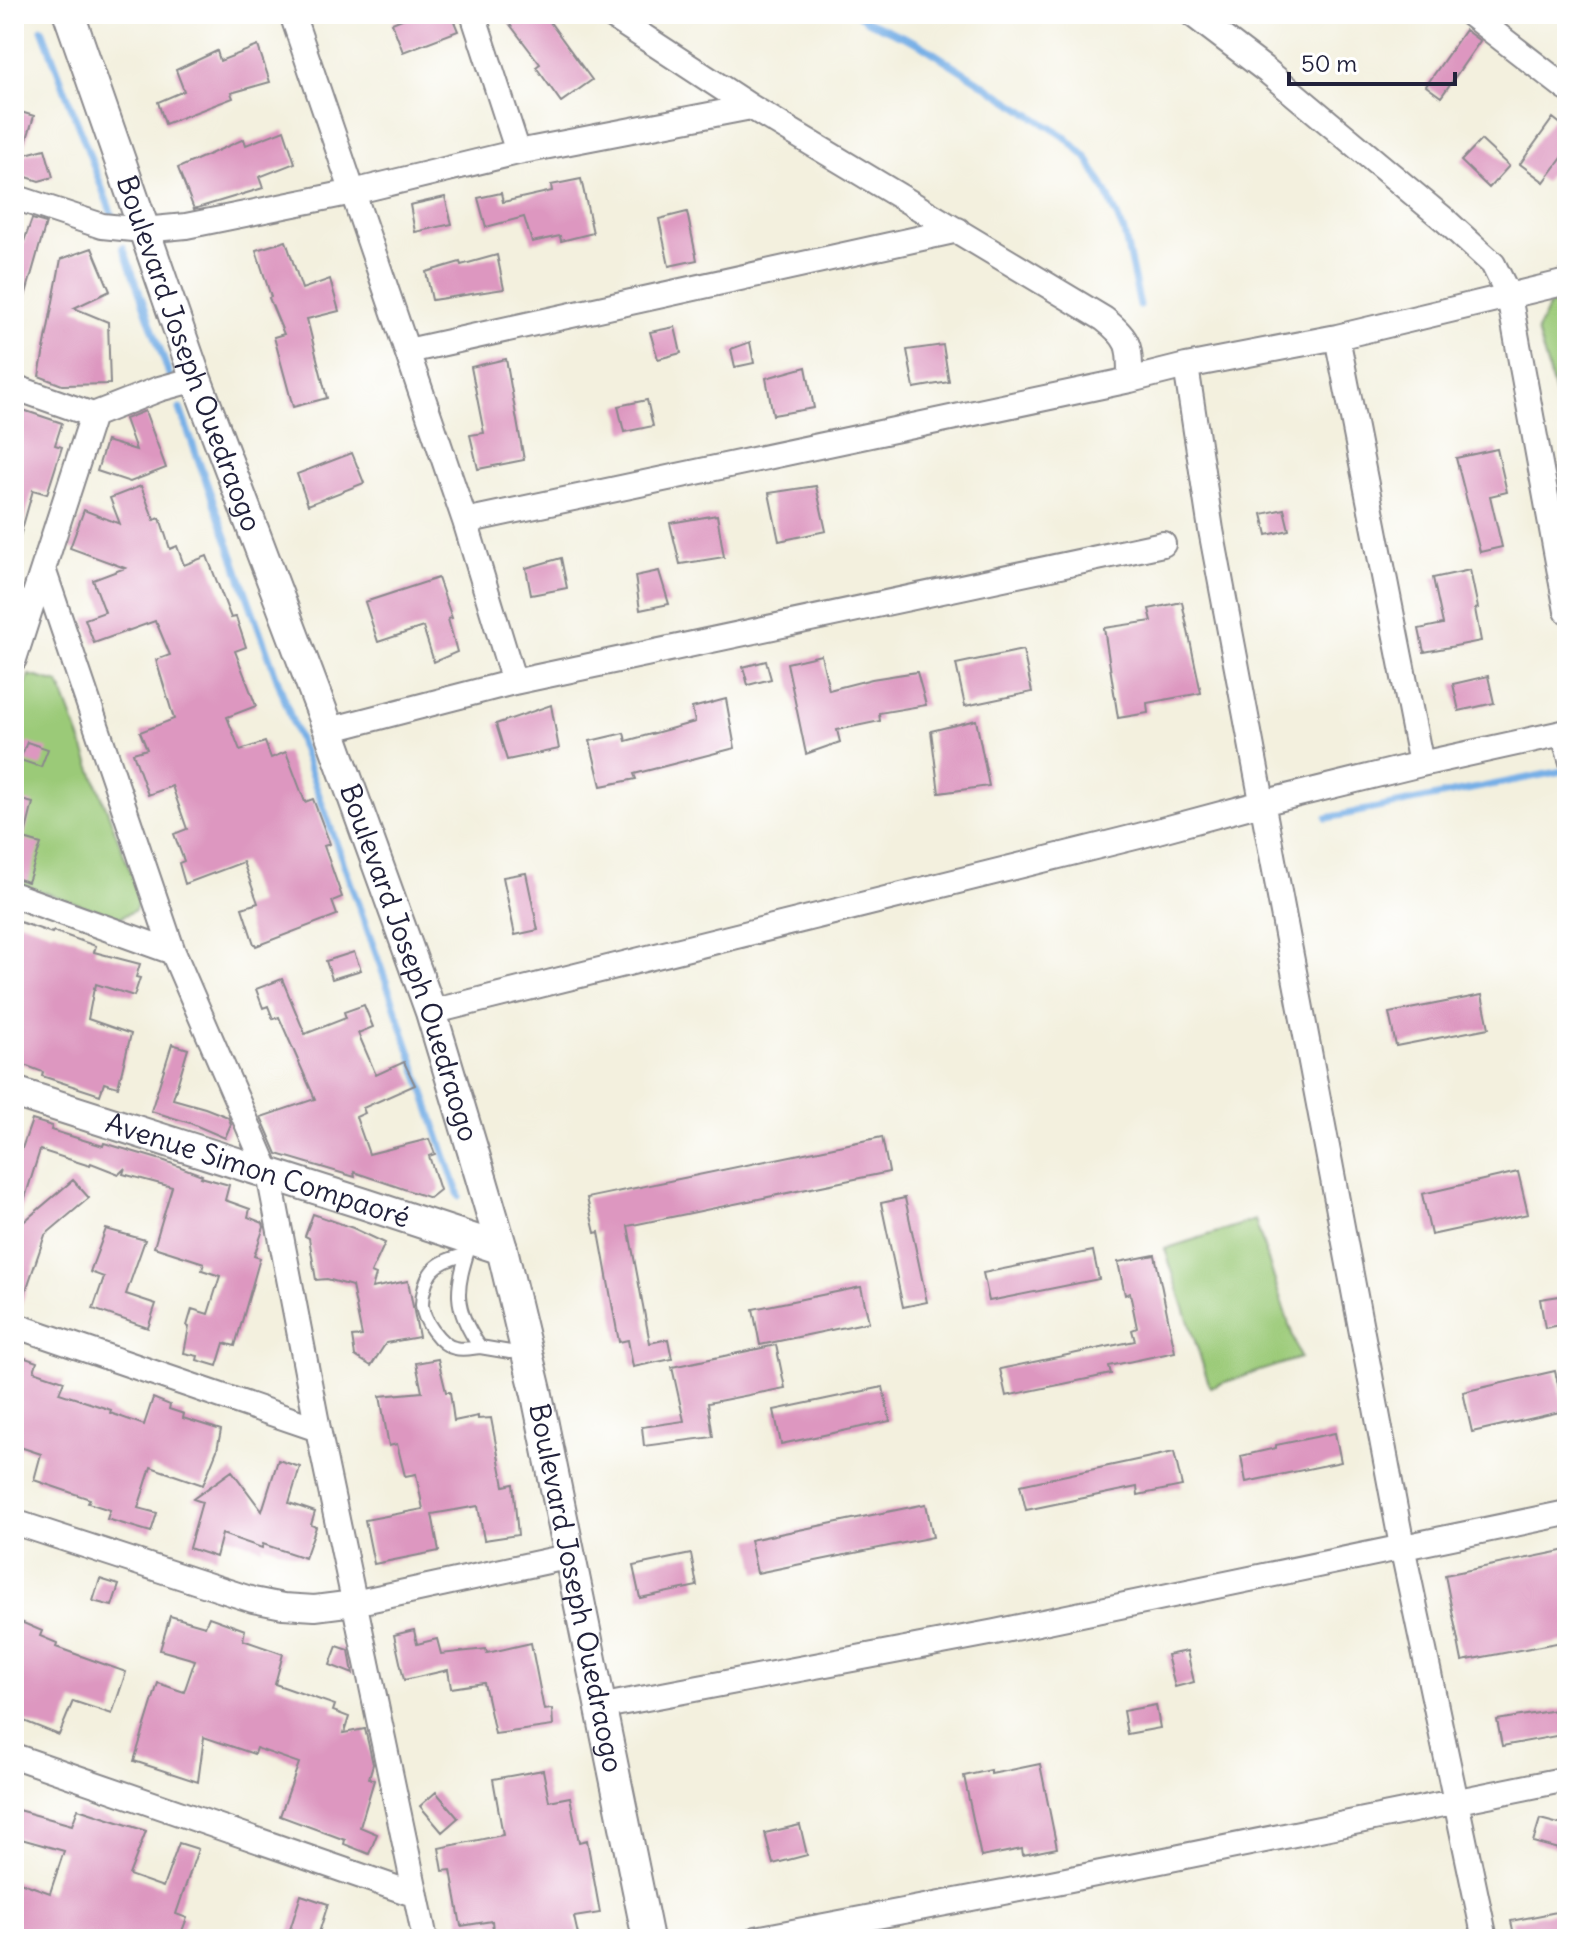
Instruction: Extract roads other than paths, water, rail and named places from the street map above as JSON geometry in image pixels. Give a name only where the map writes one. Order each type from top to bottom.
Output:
[{"type":"street","name":"Boulevard Joseph Ouedraogo","points":[[69,14],[196,379],[329,730],[431,1012],[502,1249],[526,1351],[571,1556],[648,1939]]},
{"type":"street","points":[[292,14],[465,521],[514,682]]},
{"type":"street","points":[[473,14],[518,152]]},
{"type":"street","points":[[609,14],[751,107],[1104,319],[1124,338],[1130,350],[1130,380]]},
{"type":"street","points":[[1192,14],[1267,71],[1493,264],[1509,296],[1561,553],[1567,611]]},
{"type":"street","points":[[1473,15],[1567,89]]},
{"type":"street","points":[[14,197],[102,226],[143,230],[186,226],[353,192],[518,152],[751,107]]},
{"type":"street","points":[[408,351],[958,230]]},
{"type":"street","points":[[465,521],[1183,367],[1337,337],[1567,282]]},
{"type":"street","points":[[1337,337],[1421,764]]},
{"type":"street","points":[[1183,367],[1402,1546],[1485,1939]]},
{"type":"street","points":[[14,387],[93,415],[159,389],[196,379]]},
{"type":"street","points":[[14,659],[93,415]]},
{"type":"street","points":[[329,730],[514,682],[1163,544]]},
{"type":"street","points":[[43,569],[173,952],[269,1174],[318,1429],[425,1939]]},
{"type":"street","points":[[431,1012],[1421,764],[1562,739]]},
{"type":"street","points":[[14,895],[173,952]]},
{"type":"street","name":"Avenue Simon Compaoré","points":[[14,1092],[269,1174],[469,1247],[502,1249]]},
{"type":"street","points":[[14,1325],[318,1429]]},
{"type":"street","points":[[599,1707],[995,1632],[1567,1513]]},
{"type":"street","points":[[14,1522],[253,1600],[315,1608],[354,1603],[571,1556]]},
{"type":"street","points":[[14,1756],[416,1895]]},
{"type":"street","points":[[756,1939],[1567,1779]]},
{"type":"lane","points":[[1562,739],[1567,766]]},
{"type":"lane","points":[[469,1247],[458,1301],[464,1320],[480,1347]]},
{"type":"lane","points":[[469,1247],[435,1267],[428,1277],[422,1306],[431,1328],[446,1345],[455,1349],[480,1347],[526,1351]]},
{"type":"waterway","points":[[857,14],[918,43],[1064,136],[1087,158],[1124,232],[1140,306]]},
{"type":"waterway","points":[[42,29],[114,220]]},
{"type":"waterway","points":[[123,247],[170,377]]},
{"type":"waterway","points":[[180,409],[393,1001],[459,1196]]},
{"type":"waterway","points":[[1327,818],[1567,770]]}]
